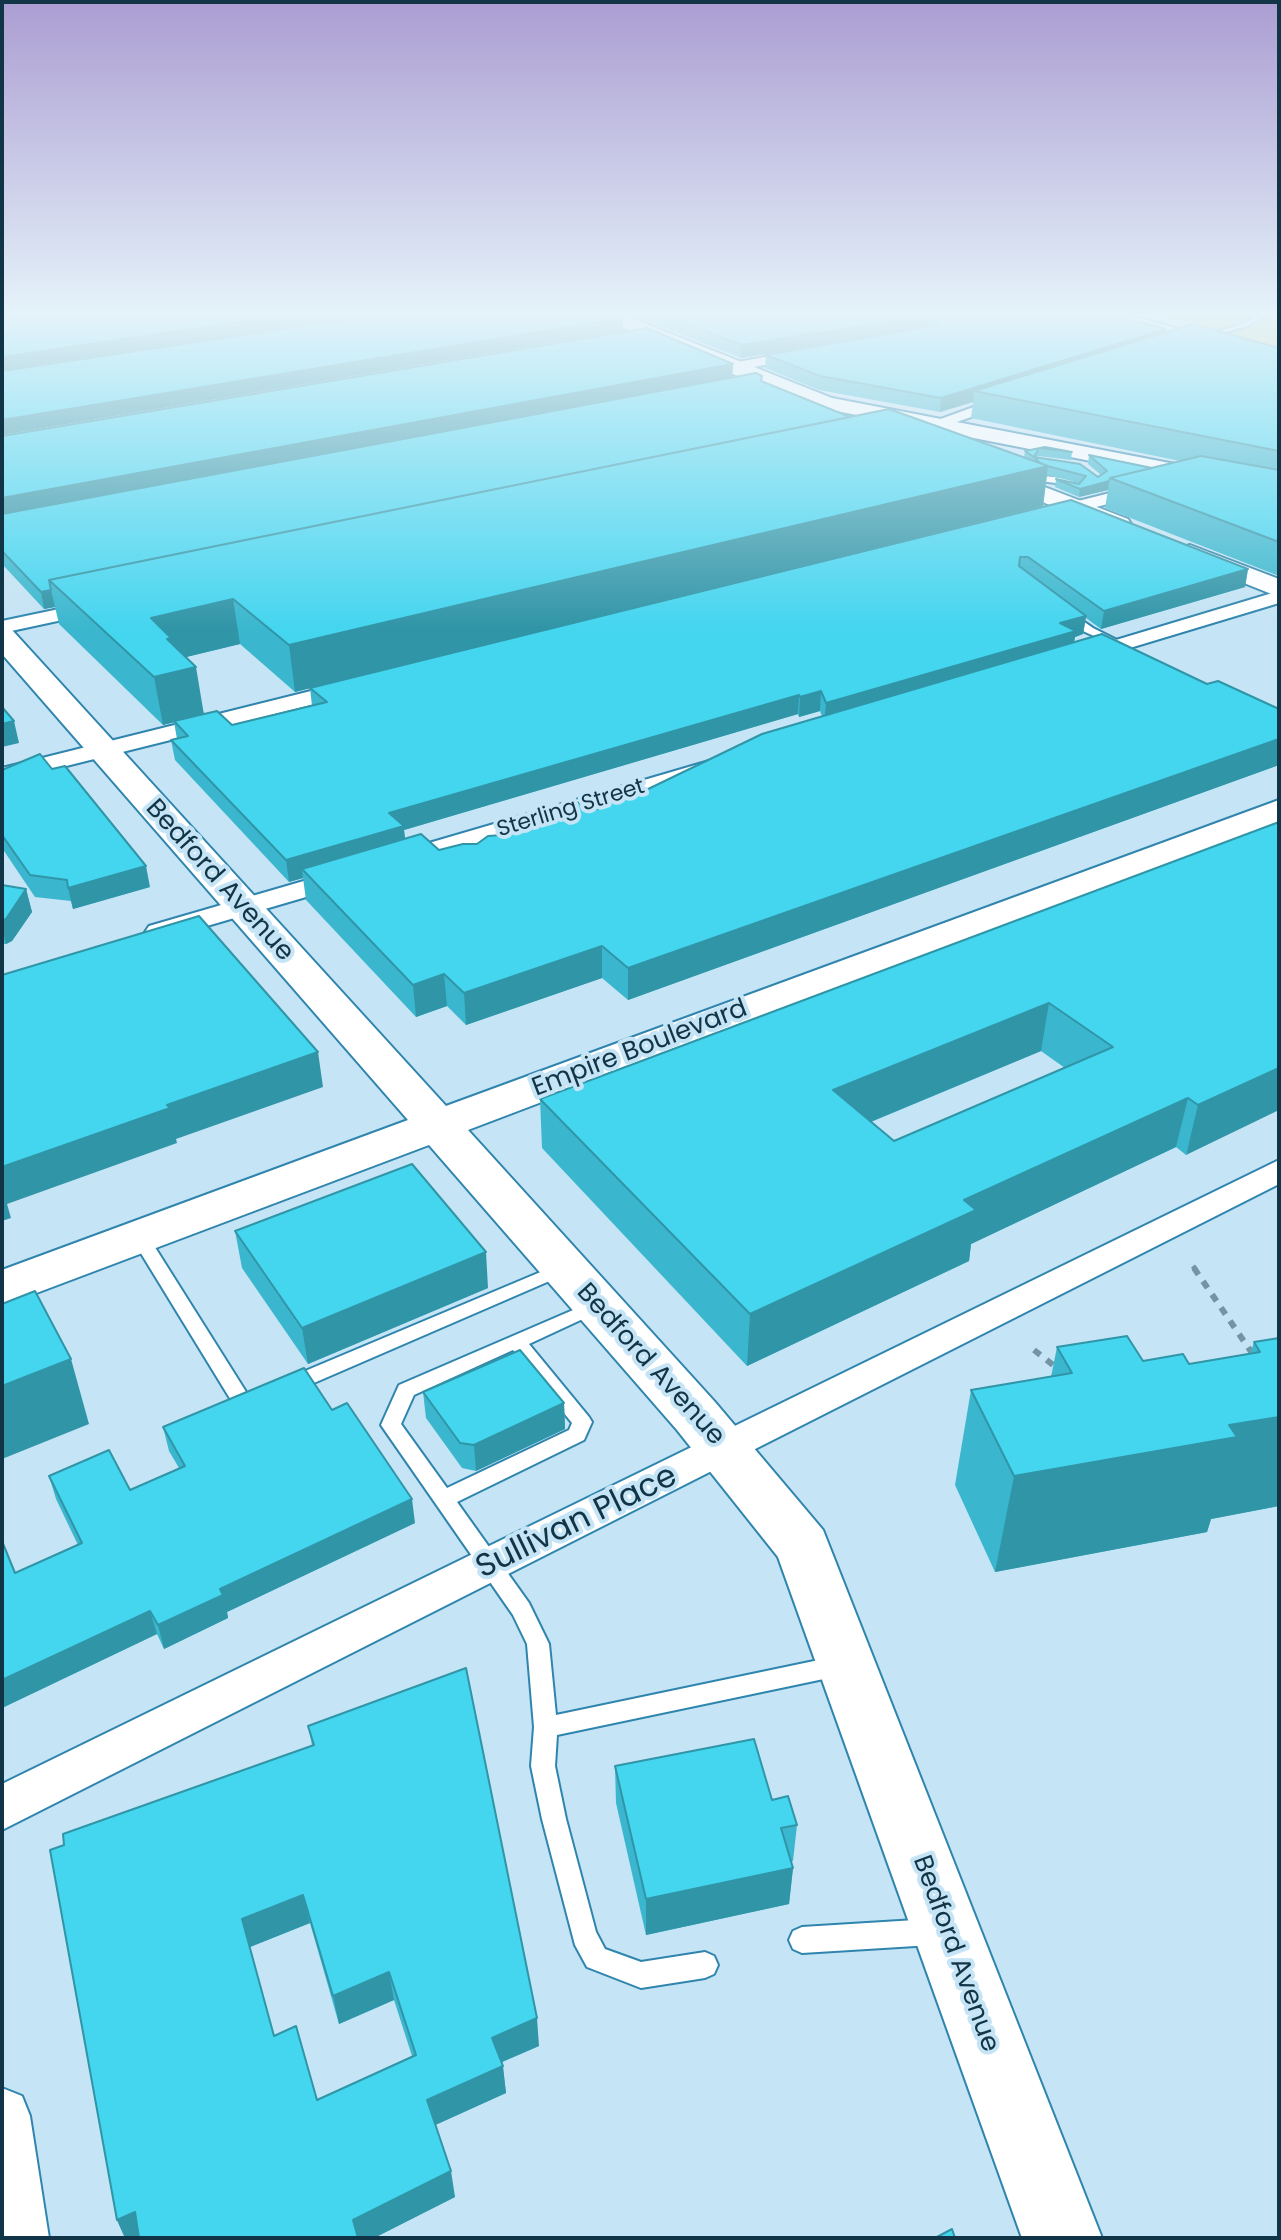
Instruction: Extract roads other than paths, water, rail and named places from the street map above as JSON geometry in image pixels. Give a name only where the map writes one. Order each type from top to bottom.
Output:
[{"type":"main road","points":[[851,421],[892,438],[930,436],[1109,458],[1279,491]]},
{"type":"main road","points":[[880,421],[930,436]]},
{"type":"main road","points":[[970,465],[1029,475],[1074,492],[1143,534]]},
{"type":"main road","points":[[1171,545],[1279,589]]},
{"type":"main road","name":"Bedford Avenue","points":[[2,636],[724,1449],[803,1546],[1062,2238]]},
{"type":"main road","name":"Empire Boulevard","points":[[2,1289],[1278,812]]},
{"type":"street","points":[[930,436],[965,421]]},
{"type":"street","points":[[1024,520],[1074,492],[1200,475]]},
{"type":"street","points":[[1066,661],[1279,597]]},
{"type":"street","points":[[2,627],[120,602]]},
{"type":"street","points":[[2,775],[373,683]]},
{"type":"street","name":"Sterling Street","points":[[137,938],[732,761]]},
{"type":"street","name":"Sullivan Place","points":[[2,1808],[1279,1171]]},
{"type":"street","points":[[2,2116],[20,2238]]},
{"type":"lane","points":[[1084,467],[1109,458]]},
{"type":"lane","points":[[1029,475],[1050,475]]},
{"type":"lane","points":[[1055,604],[1089,630],[1121,645]]},
{"type":"lane","points":[[140,1237],[244,1405],[580,1287]]},
{"type":"lane","points":[[580,1287],[516,1341],[406,1390],[391,1425],[521,1609],[538,1644],[546,1727],[543,1766],[584,1936],[596,1958],[641,1975],[705,1965]]},
{"type":"lane","points":[[444,1499],[577,1435],[582,1422],[516,1341]]},
{"type":"lane","points":[[546,1727],[847,1664]]},
{"type":"lane","points":[[802,1940],[947,1931]]}]
